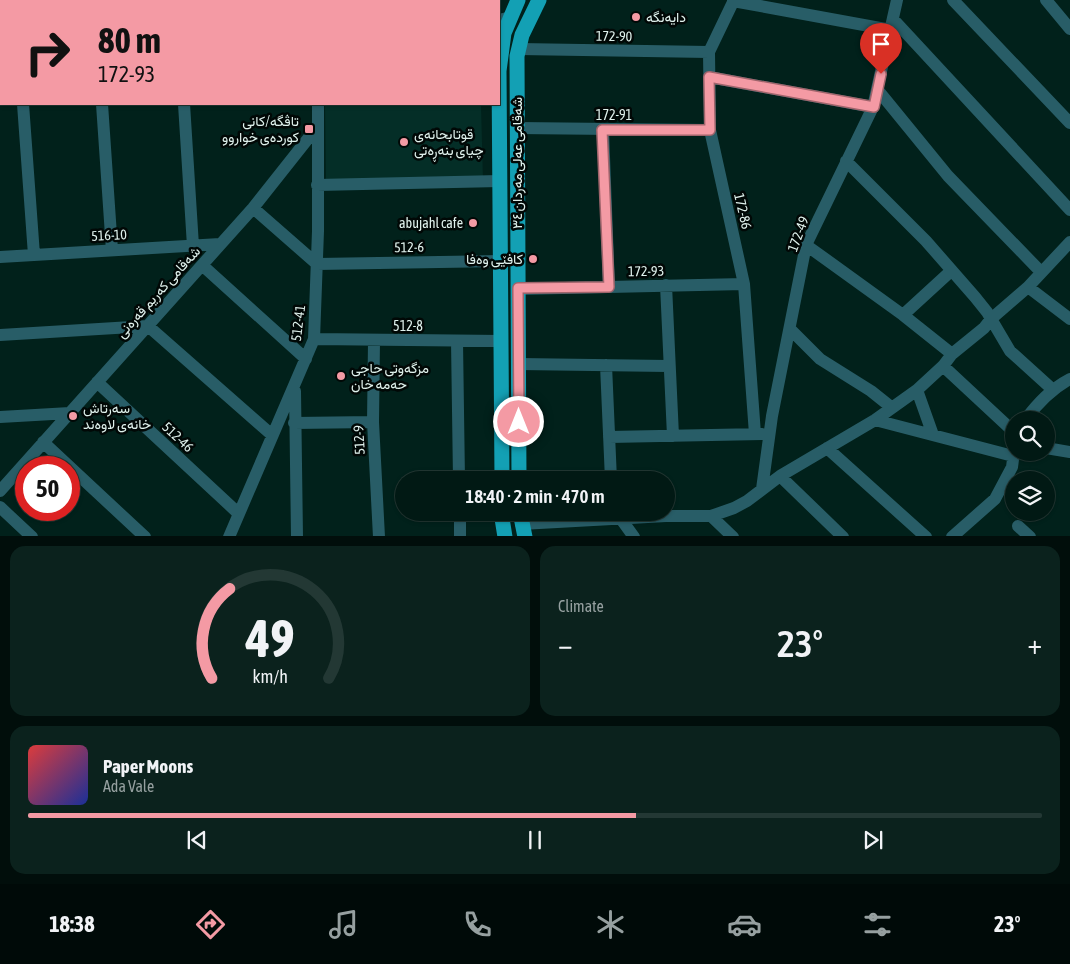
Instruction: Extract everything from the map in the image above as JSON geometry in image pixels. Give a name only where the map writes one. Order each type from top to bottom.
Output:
[{"type":"main road","name":"شەقامی عەلی مەردان ٣٤","points":[[500,60],[503,25],[518,0]]},
{"type":"main road","name":"شەقامی عەلی مەردان ٣٤","points":[[519,471],[517,128],[519,49],[522,35],[540,0]]},
{"type":"main road","name":"شەقامی عەلی مەردان ٣٤","points":[[499,105],[502,471]]},
{"type":"main road","points":[[503,521],[505,536]]},
{"type":"street","points":[[734,0],[892,24],[1070,210]]},
{"type":"street","name":"172-86","points":[[734,0],[709,52],[710,130],[744,284],[755,434]]},
{"type":"street","name":"172-49","points":[[762,489],[770,433],[806,245],[874,107],[897,0]]},
{"type":"street","points":[[1046,0],[1056,5],[1070,29]]},
{"type":"street","points":[[960,2],[1070,124]]},
{"type":"street","name":"172-90","points":[[519,49],[709,52]]},
{"type":"street","points":[[709,77],[874,107]]},
{"type":"street","points":[[877,89],[948,176],[1041,272]]},
{"type":"street","points":[[23,105],[34,255]]},
{"type":"street","points":[[102,105],[112,250]]},
{"type":"street","points":[[184,105],[193,246]]},
{"type":"street","points":[[318,105],[318,126]]},
{"type":"street","name":"512-41","points":[[228,536],[314,339],[317,264],[318,126]]},
{"type":"street","name":"شەقامی کەریم قەرەنی","points":[[0,491],[253,208],[318,126]]},
{"type":"street","name":"172-91","points":[[517,128],[710,130]]},
{"type":"street","points":[[602,130],[609,287]]},
{"type":"street","points":[[846,161],[926,241],[991,319],[1010,351],[1052,389]]},
{"type":"street","points":[[317,185],[500,182]]},
{"type":"street","points":[[253,208],[317,264]]},
{"type":"street","points":[[675,516],[710,516],[734,508],[747,501],[780,476],[875,420],[917,390],[943,366],[952,354],[984,328],[991,319],[1028,287],[1070,242]]},
{"type":"street","name":"516-10","points":[[0,257],[220,244]]},
{"type":"street","points":[[806,245],[903,315],[952,354]]},
{"type":"street","name":"512-6","points":[[317,264],[501,261]]},
{"type":"street","points":[[202,265],[306,359]]},
{"type":"street","points":[[903,315],[951,271]]},
{"type":"street","name":"172-93","points":[[518,288],[744,284]]},
{"type":"street","points":[[666,285],[668,366],[673,436]]},
{"type":"street","points":[[1028,287],[1070,319]]},
{"type":"street","points":[[0,335],[148,326],[272,435]]},
{"type":"street","points":[[790,329],[820,358],[871,391],[891,407]]},
{"type":"street","name":"512-8","points":[[314,339],[374,341],[502,340]]},
{"type":"street","name":"512-9","points":[[374,341],[373,422],[379,536]]},
{"type":"street","points":[[457,341],[459,471]]},
{"type":"street","points":[[519,364],[668,366]]},
{"type":"street","points":[[606,365],[610,471]]},
{"type":"street","points":[[943,366],[1005,424]]},
{"type":"street","points":[[1031,411],[1052,389],[1070,379]]},
{"type":"street","name":"512-46","points":[[98,382],[238,513]]},
{"type":"street","points":[[295,383],[294,423],[297,536]]},
{"type":"street","points":[[917,390],[933,435]]},
{"type":"street","points":[[0,417],[70,413]]},
{"type":"street","points":[[875,420],[1005,452]]},
{"type":"street","points":[[294,423],[373,422]]},
{"type":"street","points":[[609,437],[770,433]]},
{"type":"street","points":[[43,442],[145,536]]},
{"type":"street","points":[[827,448],[926,536]]},
{"type":"street","points":[[1055,450],[1070,452]]},
{"type":"street","points":[[952,536],[995,499],[1012,467],[1013,461]]},
{"type":"street","points":[[780,476],[843,536]]},
{"type":"street","points":[[0,507],[32,536]]},
{"type":"street","points":[[710,516],[733,536]]},
{"type":"street","points":[[460,521],[460,536]]},
{"type":"street","points":[[522,524],[562,521]]},
{"type":"street","points":[[619,521],[634,536]]},
{"type":"street","points":[[1018,526],[1030,536]]},
{"type":"shaded area","name":"قوتابحانەی چیای بنەڕەتی","points":[[325,105],[481,105],[483,181],[326,180]]},
{"type":"place","name":"دایەنگە","points":[[636,17]]},
{"type":"place","name":"تاڤگە/کانی کوردەی خواروو","points":[[309,129]]},
{"type":"place","name":"قوتابحانەی چیای بنەڕەتی","points":[[404,142]]},
{"type":"place","name":"abujahl cafe","points":[[473,223]]},
{"type":"place","name":"کافێی وەفا","points":[[533,259]]},
{"type":"place","name":"مزگەوتی حاجی حەمە خان","points":[[341,376]]},
{"type":"place","name":"سەرتاش خانەی لاوەند","points":[[73,416]]},
{"type":"route","points":[[519,422],[518,288],[609,287],[602,130],[710,130],[709,77],[874,107],[881,74]]}]
